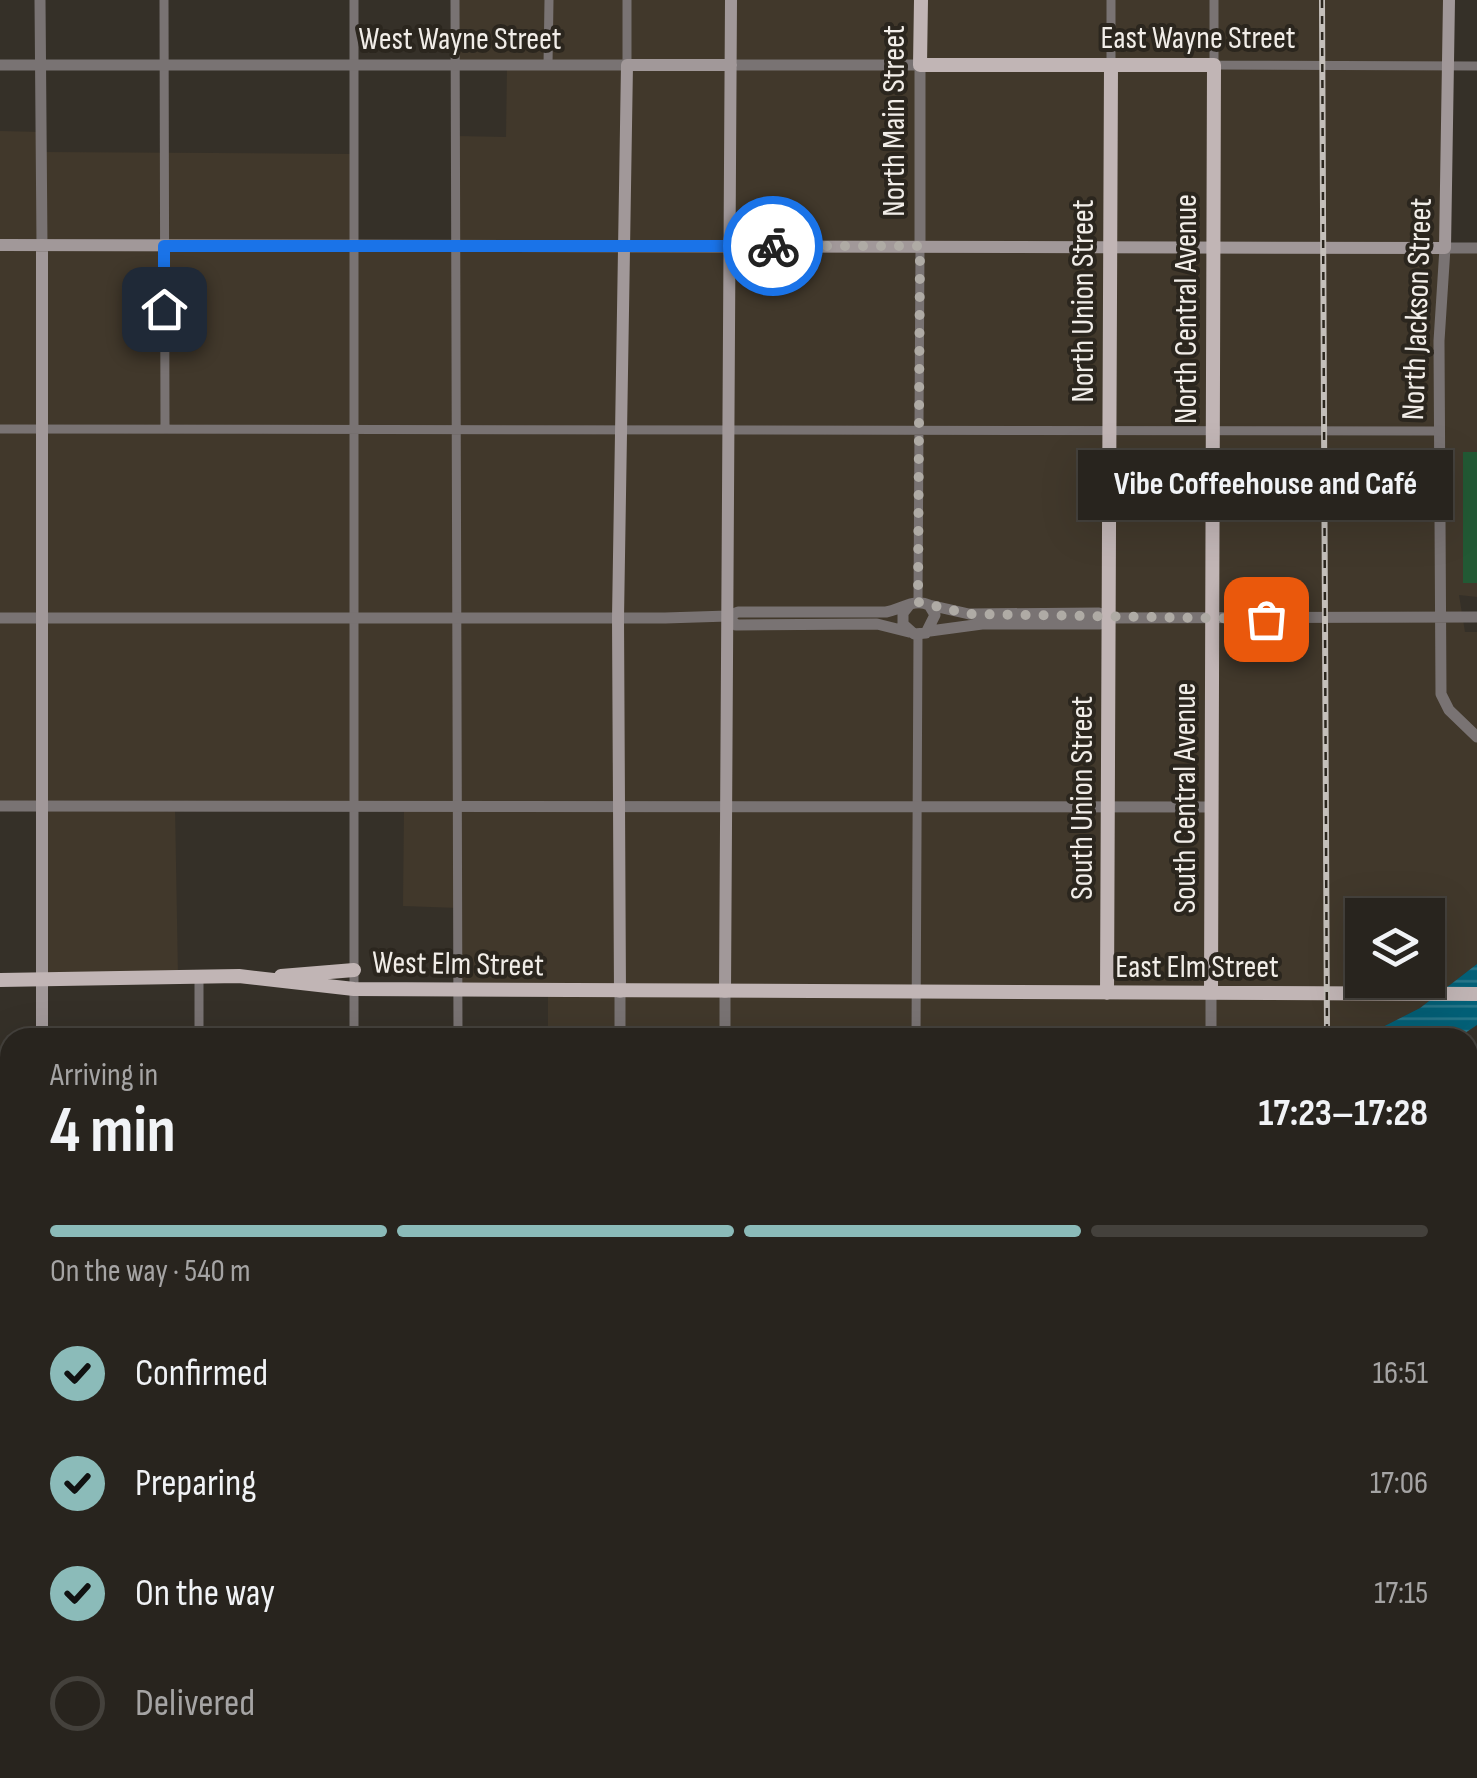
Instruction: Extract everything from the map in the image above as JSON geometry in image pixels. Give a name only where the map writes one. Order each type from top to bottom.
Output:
[{"type":"main road","points":[[725,992],[731,0]]},
{"type":"main road","name":"North Main Street","points":[[920,0],[920,66]]},
{"type":"main road","name":"North Jackson Street","points":[[1445,248],[1449,0]]},
{"type":"main road","name":"West Wayne Street","points":[[627,65],[731,65]]},
{"type":"main road","points":[[620,992],[618,618],[627,65]]},
{"type":"main road","name":"East Wayne Street","points":[[920,66],[1214,65]]},
{"type":"main road","name":"North Central Avenue","points":[[1212,618],[1214,65]]},
{"type":"main road","name":"North Union Street","points":[[1109,610],[1111,66]]},
{"type":"main road","points":[[0,245],[1445,248]]},
{"type":"main road","points":[[42,245],[42,1028]]},
{"type":"main road","name":"South Union Street","points":[[1108,993],[1109,610]]},
{"type":"main road","name":"South Central Avenue","points":[[1210,993],[1212,618]]},
{"type":"main road","points":[[267,979],[354,970]]},
{"type":"main road","name":"West Elm Street","points":[[0,980],[199,975],[354,989],[916,993]]},
{"type":"main road","name":"East Elm Street","points":[[916,993],[1477,994]]},
{"type":"street","points":[[40,0],[42,245]]},
{"type":"street","points":[[164,0],[166,429]]},
{"type":"street","points":[[354,0],[354,1028]]},
{"type":"street","points":[[456,0],[458,1028]]},
{"type":"street","points":[[548,65],[550,0]]},
{"type":"street","points":[[627,0],[627,65]]},
{"type":"street","name":"North Union Street","points":[[1111,0],[1111,66]]},
{"type":"street","name":"North Central Avenue","points":[[1214,0],[1214,65]]},
{"type":"street","name":"West Wayne Street","points":[[0,65],[627,65]]},
{"type":"street","name":"West Wayne Street","points":[[731,65],[920,66]]},
{"type":"street","name":"East Wayne Street","points":[[1214,65],[1477,66]]},
{"type":"street","name":"North Main Street","points":[[919,604],[920,66]]},
{"type":"street","points":[[1445,248],[1477,248]]},
{"type":"street","name":"North Jackson Street","points":[[1445,248],[1439,313],[1442,694],[1449,710],[1477,737]]},
{"type":"street","points":[[0,429],[1439,431]]},
{"type":"street","points":[[0,618],[618,618],[728,616],[738,612],[886,612],[919,604],[969,614],[1109,610],[1212,618],[1477,617]]},
{"type":"street","points":[[919,604],[902,618],[919,632]]},
{"type":"street","points":[[919,604],[935,620],[919,632]]},
{"type":"street","points":[[728,616],[736,625],[877,624],[919,632],[982,624],[1100,624],[1109,610]]},
{"type":"street","points":[[916,1028],[919,632]]},
{"type":"street","points":[[0,806],[1212,807]]},
{"type":"street","points":[[199,975],[199,1028]]},
{"type":"street","points":[[620,992],[620,1028]]},
{"type":"street","points":[[725,992],[725,1028]]},
{"type":"street","name":"South Central Avenue","points":[[1210,993],[1211,1028]]},
{"type":"shaded area","points":[[455,0],[1449,0],[1445,247],[1477,244],[1477,597],[1459,595],[1465,632],[1477,632],[1477,964],[1445,989],[1445,898],[1345,898],[1345,998],[1433,998],[1381,1028],[548,1028],[548,991],[458,990],[458,908],[403,906],[404,808],[175,806],[178,976],[43,980],[42,806],[0,806],[0,131],[42,132],[43,152],[356,154],[356,245],[456,246],[456,136],[506,137],[507,66],[456,65]]},
{"type":"green space","points":[[1463,452],[1477,452],[1477,583],[1463,583]]},
{"type":"water","points":[[1477,964],[1477,1025],[1472,1028],[1381,1028],[1433,998],[1445,998],[1445,989]]},
{"type":"railway","points":[[1322,0],[1327,1028]]},
{"type":"way so far","points":[[773,246],[920,246],[918,602],[969,614],[1100,612],[1109,618],[1266,619]]},
{"type":"place","name":"Vibe Coffeehouse and Café","points":[[1266,619]]},
{"type":"route","points":[[164,309],[164,246],[773,246]]}]
